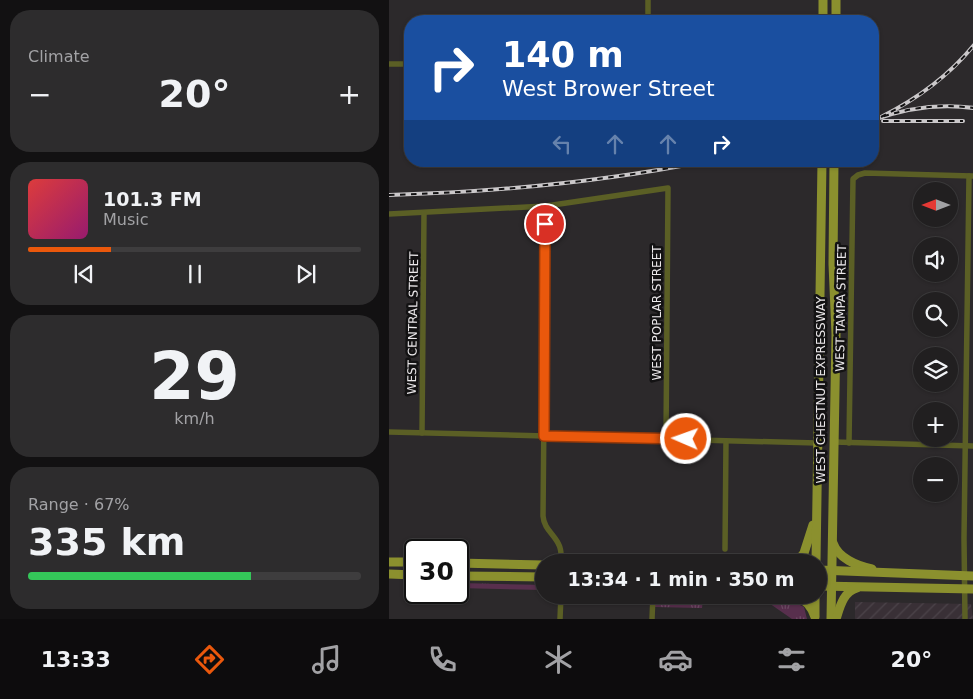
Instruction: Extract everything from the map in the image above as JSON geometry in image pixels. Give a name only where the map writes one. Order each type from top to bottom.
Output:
[{"type":"main road","points":[[823,0],[823,15]]},
{"type":"main road","points":[[836,0],[836,15]]},
{"type":"main road","name":"WEST CHESTNUT EXPRESSWAY","points":[[816,554],[822,167]]},
{"type":"main road","name":"WEST CHESTNUT EXPRESSWAY","points":[[831,619],[836,334],[833,264],[834,167]]},
{"type":"main road","points":[[803,554],[816,513]]},
{"type":"main road","points":[[832,533],[836,550],[843,557],[868,568],[887,573]]},
{"type":"main road","points":[[389,562],[404,562]]},
{"type":"main road","points":[[469,563],[535,565]]},
{"type":"main road","points":[[827,570],[969,576]]},
{"type":"main road","points":[[389,574],[404,575]]},
{"type":"main road","points":[[469,576],[535,578]]},
{"type":"main road","points":[[827,586],[969,589]]},
{"type":"main road","points":[[836,619],[844,598],[851,590],[858,588]]},
{"type":"main road","points":[[807,604],[814,612],[815,618]]},
{"type":"main road","points":[[815,604],[815,618]]},
{"type":"street","points":[[648,0],[648,15]]},
{"type":"street","points":[[389,64],[404,64]]},
{"type":"street","name":"WEST TAMPA STREET","points":[[849,443],[853,178],[865,172],[971,176]]},
{"type":"street","points":[[965,619],[969,589],[965,446],[971,176]]},
{"type":"street","name":"WEST POPLAR STREET","points":[[545,206],[667,188],[666,439]]},
{"type":"street","points":[[389,214],[545,206],[543,519],[545,527],[560,546],[560,554]]},
{"type":"street","name":"WEST CENTRAL STREET","points":[[421,433],[425,213]]},
{"type":"street","points":[[389,432],[817,443]]},
{"type":"street","points":[[725,549],[726,441]]},
{"type":"street","points":[[834,442],[973,446]]},
{"type":"street","points":[[560,619],[561,604]]},
{"type":"street","points":[[651,619],[652,604]]},
{"type":"shaded area","points":[[855,602],[971,604],[973,619],[855,619]]},
{"type":"green space","points":[[469,583],[535,585],[535,590],[469,588]]},
{"type":"green space","points":[[655,604],[702,604],[702,608],[655,607]]},
{"type":"green space","points":[[770,604],[798,604],[804,607],[807,619],[792,619]]},
{"type":"railway","points":[[881,117],[907,103],[943,77],[974,45]]},
{"type":"railway","points":[[879,118],[898,112],[935,106],[974,108]]},
{"type":"railway","points":[[883,121],[963,121]]},
{"type":"railway","points":[[389,195],[549,185],[674,167]]},
{"type":"route","points":[[545,224],[544,436],[686,439]]}]
